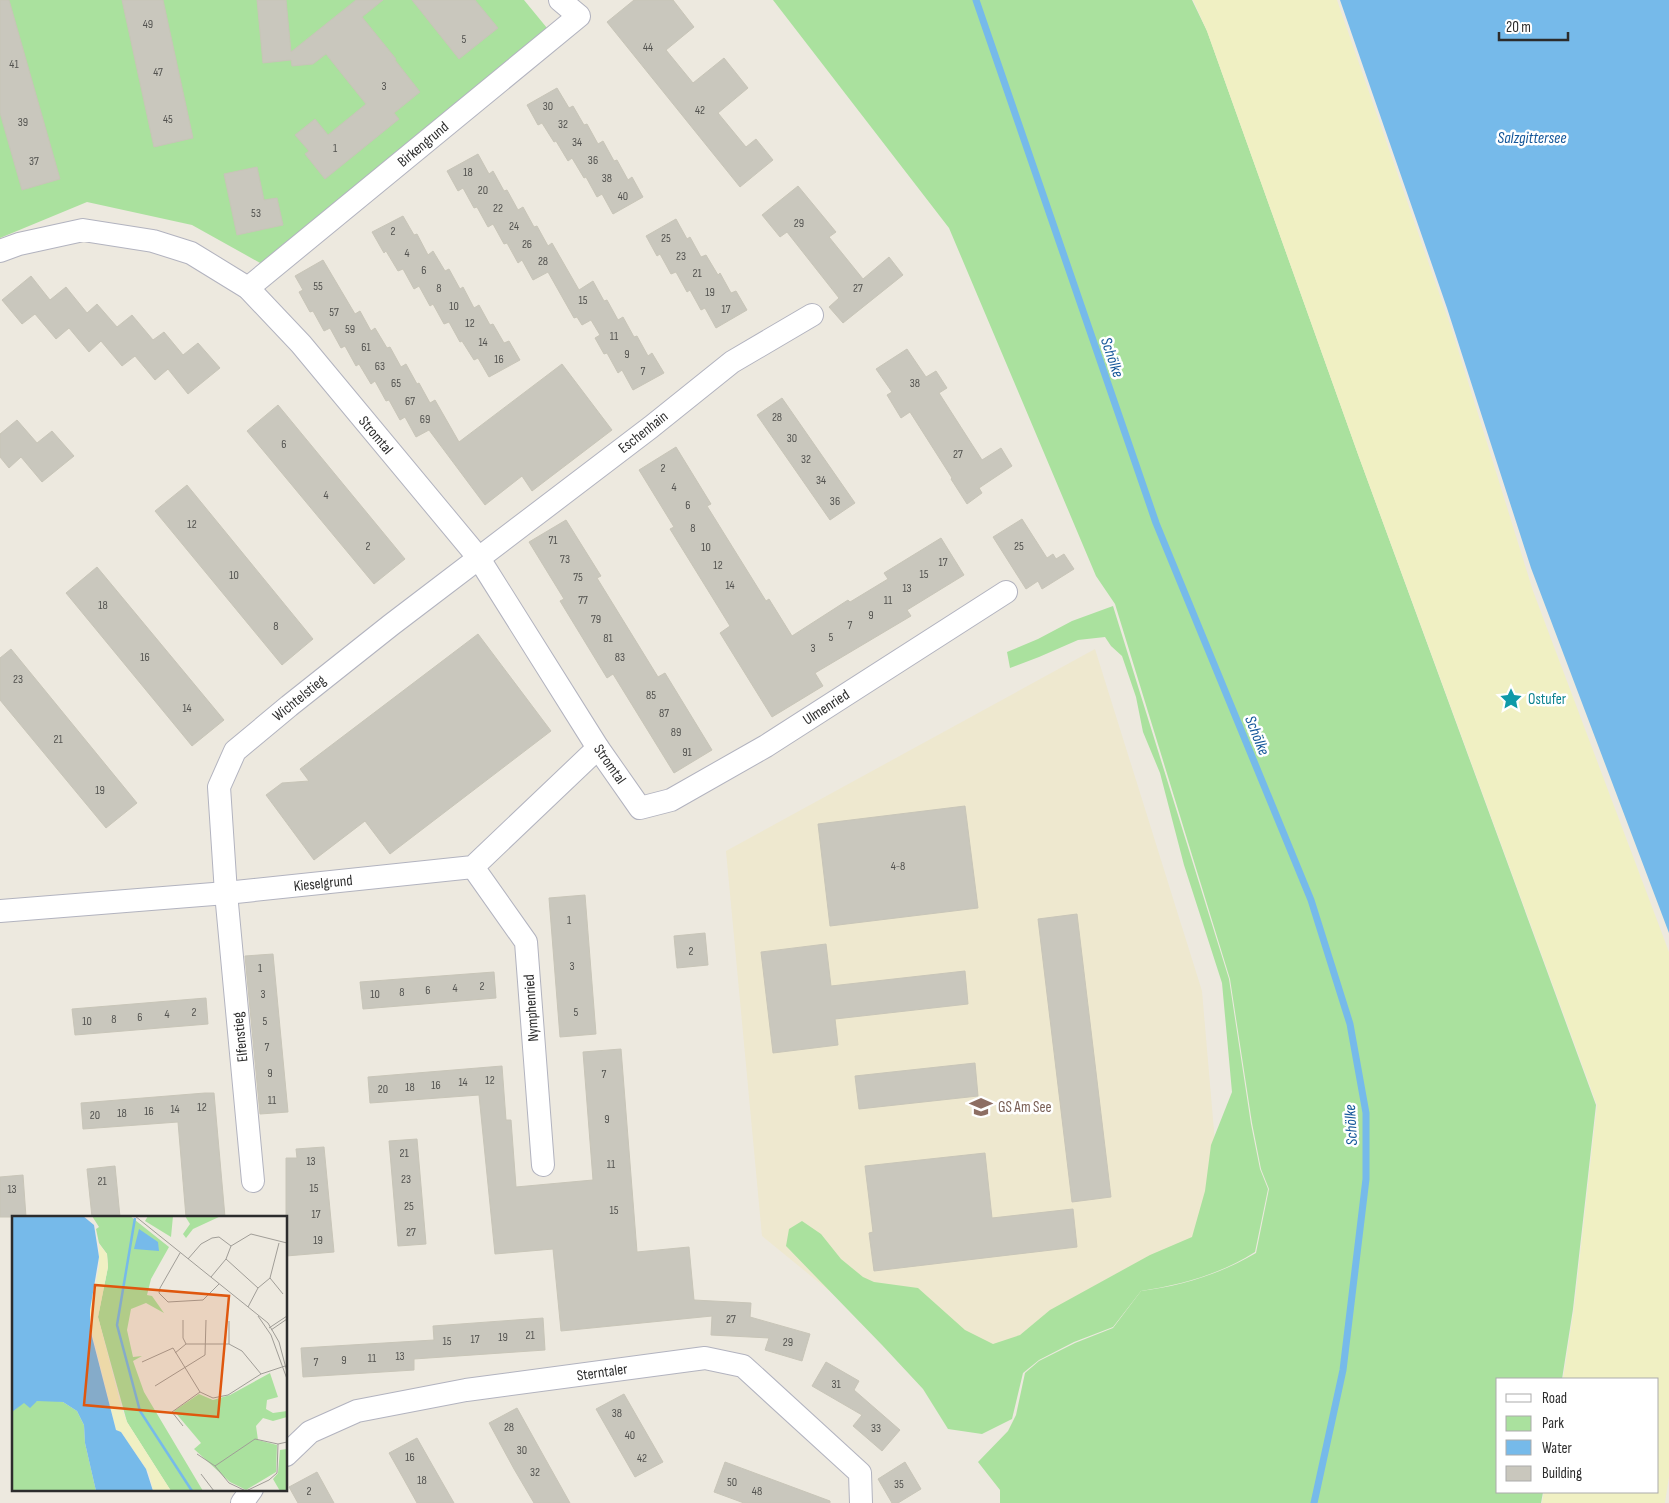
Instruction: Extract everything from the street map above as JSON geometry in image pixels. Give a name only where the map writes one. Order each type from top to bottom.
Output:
[{"type":"street","name":"Birkengrund","points":[[248,288],[579,16],[560,0]]},
{"type":"street","name":"Stromtal","points":[[0,251],[19,244],[83,230],[153,241],[191,253],[248,288],[301,344],[478,557],[598,748],[640,808]]},
{"type":"street","name":"Eschenhain","points":[[478,557],[732,362],[812,315]]},
{"type":"street","name":"Wichtelstieg","points":[[226,893],[218,787],[235,751],[478,557]]},
{"type":"street","name":"Ulmenried","points":[[640,808],[670,800],[766,746],[1006,592]]},
{"type":"street","points":[[474,867],[598,748]]},
{"type":"street","name":"Kieselgrund","points":[[0,911],[226,893],[474,867]]},
{"type":"street","name":"Nymphenried","points":[[474,867],[526,942],[543,1165]]},
{"type":"street","name":"Elfenstieg","points":[[226,893],[254,1181]]},
{"type":"street","name":"Sterntaler","points":[[288,1453],[310,1432],[357,1411],[466,1390],[705,1358],[743,1366],[860,1473],[861,1503]]},
{"type":"street","points":[[242,1503],[251,1490]]},
{"type":"shaded area","name":"GS Am See","points":[[1095,649],[1202,991],[1222,1224],[958,1396],[762,1236],[726,851]]},
{"type":"green space","points":[[0,0],[524,0],[547,28],[262,264],[192,225],[87,202],[0,238]]},
{"type":"green space","points":[[773,0],[1192,0],[1207,31],[1359,457],[1596,1105],[1573,1309],[1562,1378],[1496,1378],[1496,1493],[1543,1493],[1541,1503],[1000,1503],[1000,1490],[978,1462],[1008,1431],[1016,1415],[1025,1373],[1039,1361],[1075,1343],[1113,1328],[1141,1291],[1171,1286],[1200,1278],[1229,1267],[1256,1253],[1269,1189],[1261,1169],[1252,1123],[1230,979],[1115,604],[1096,576],[949,228]]},
{"type":"green space","points":[[1113,606],[1229,979],[1251,1124],[1260,1169],[1268,1189],[1255,1252],[1228,1267],[1200,1278],[1141,1291],[1113,1327],[1074,1342],[1039,1360],[1023,1373],[1012,1419],[982,1434],[948,1429],[923,1389],[786,1246],[789,1229],[802,1221],[821,1234],[841,1259],[863,1277],[874,1282],[918,1288],[965,1330],[993,1344],[1020,1335],[1050,1310],[1150,1255],[1192,1237],[1205,1191],[1211,1145],[1232,1092],[1222,983],[1184,865],[1160,773],[1143,732],[1136,697],[1122,656],[1111,646],[1105,637],[1078,640],[1010,668],[1007,652],[1038,639],[1072,621]]},
{"type":"sand","name":"Ostufer","points":[[1193,0],[1337,0],[1452,330],[1533,591],[1669,952],[1669,1476],[1665,1503],[1542,1503],[1544,1493],[1659,1493],[1659,1378],[1563,1378],[1574,1309],[1597,1105],[1359,457],[1207,31]]},
{"type":"water","name":"Salzgittersee","points":[[1340,0],[1669,0],[1669,933],[1531,568],[1447,308]]},
{"type":"building","points":[[0,0],[9,0],[60,179],[22,190],[0,113]]},
{"type":"building","points":[[122,0],[163,0],[193,138],[154,147]]},
{"type":"building","points":[[257,0],[286,0],[291,52],[356,0],[383,0],[362,17],[420,92],[394,113],[399,119],[325,179],[305,154],[309,151],[295,135],[315,119],[328,135],[366,104],[326,54],[313,64],[292,66],[291,60],[263,63]]},
{"type":"building","points":[[412,0],[475,0],[498,28],[459,59]]},
{"type":"building","points":[[634,0],[673,0],[694,27],[666,50],[693,83],[724,58],[748,88],[718,113],[746,147],[756,139],[773,160],[740,187],[607,22]]},
{"type":"building","points":[[557,88],[569,108],[573,106],[584,125],[587,124],[598,144],[603,141],[614,161],[617,160],[628,180],[632,177],[643,197],[613,214],[602,194],[597,197],[586,177],[584,178],[572,158],[568,161],[542,123],[538,125],[527,105]]},
{"type":"building","points":[[478,154],[489,174],[493,171],[504,191],[507,190],[518,210],[523,207],[534,227],[537,226],[548,246],[552,243],[579,290],[593,281],[604,301],[607,300],[618,320],[623,317],[634,337],[637,336],[648,356],[652,353],[664,373],[633,390],[622,370],[618,373],[607,353],[604,354],[595,338],[600,335],[591,320],[582,325],[577,317],[574,318],[548,272],[533,280],[522,260],[518,263],[507,243],[504,244],[493,224],[488,227],[477,207],[474,208],[463,188],[458,191],[447,171]]},
{"type":"building","points":[[257,167],[264,200],[277,198],[283,225],[237,235],[224,174]]},
{"type":"building","points":[[798,186],[836,232],[829,237],[863,279],[889,257],[903,275],[843,323],[829,307],[839,298],[787,232],[780,237],[762,215]]},
{"type":"building","points":[[403,216],[414,235],[417,234],[428,255],[433,251],[445,271],[449,269],[460,289],[463,287],[474,308],[479,305],[490,325],[493,324],[504,343],[509,341],[520,360],[489,377],[478,358],[474,360],[462,341],[460,342],[449,322],[444,324],[433,304],[430,306],[419,286],[414,289],[403,269],[398,271],[386,251],[384,253],[372,232]]},
{"type":"building","points":[[676,219],[687,239],[690,237],[701,257],[706,255],[718,275],[720,273],[731,293],[736,291],[747,310],[716,328],[705,308],[701,310],[690,290],[687,292],[676,272],[671,274],[660,254],[657,256],[646,236]]},
{"type":"building","points":[[323,260],[355,314],[360,311],[371,331],[375,328],[387,348],[390,347],[401,367],[406,364],[430,403],[435,400],[459,442],[562,364],[612,430],[532,491],[522,476],[485,505],[429,430],[416,437],[405,417],[400,420],[389,400],[386,401],[375,381],[371,384],[359,364],[356,366],[345,346],[341,348],[330,328],[324,331],[313,311],[310,312],[299,292],[303,290],[295,276]]},
{"type":"building","points":[[31,276],[50,300],[66,287],[87,313],[97,304],[117,327],[132,315],[153,340],[164,332],[183,355],[198,343],[220,368],[188,394],[168,369],[155,380],[135,356],[122,366],[101,341],[89,352],[69,328],[56,339],[35,314],[22,324],[2,300]]},
{"type":"building","points":[[907,349],[926,377],[936,371],[947,388],[939,393],[982,460],[1001,448],[1012,466],[979,488],[982,493],[967,504],[910,412],[901,418],[887,395],[892,392],[876,369]]},
{"type":"building","points":[[782,398],[855,503],[830,520],[757,415]]},
{"type":"building","points":[[278,405],[405,559],[374,584],[247,431]]},
{"type":"building","points":[[17,420],[37,443],[52,431],[74,456],[42,482],[21,457],[9,468],[0,457],[0,434]]},
{"type":"building","points":[[676,447],[711,504],[707,506],[766,601],[769,599],[792,636],[848,600],[850,602],[888,579],[884,573],[941,538],[964,575],[907,610],[911,616],[815,673],[823,686],[772,717],[720,633],[730,626],[670,529],[674,527],[639,470]]},
{"type":"building","points":[[187,485],[313,639],[282,665],[155,511]]},
{"type":"building","points":[[1022,519],[1047,558],[1053,554],[1056,559],[1064,554],[1074,569],[1042,589],[1038,581],[1026,589],[993,537]]},
{"type":"building","points":[[566,520],[601,576],[597,578],[658,677],[665,673],[712,750],[674,773],[613,674],[607,678],[560,601],[564,599],[529,542]]},
{"type":"building","points":[[97,567],[224,720],[192,746],[66,593]]},
{"type":"building","points":[[478,634],[551,731],[390,854],[365,821],[314,860],[266,795],[282,783],[309,781],[300,769]]},
{"type":"building","points":[[11,649],[137,803],[106,828],[0,700],[0,658]]},
{"type":"building","points":[[965,806],[978,908],[830,926],[818,824]]},
{"type":"building","points":[[585,895],[596,1034],[560,1037],[549,898]]},
{"type":"building","points":[[1077,914],[1111,1197],[1072,1202],[1038,919]]},
{"type":"building","points":[[705,933],[708,965],[677,968],[674,936]]},
{"type":"building","points":[[826,944],[831,986],[965,971],[968,1004],[835,1019],[838,1045],[773,1053],[761,952]]},
{"type":"building","points":[[273,954],[288,1112],[260,1114],[245,956]]},
{"type":"building","points":[[494,972],[496,998],[363,1009],[360,982]]},
{"type":"building","points":[[206,998],[208,1024],[75,1035],[72,1009]]},
{"type":"building","points":[[621,1049],[637,1252],[689,1247],[694,1300],[751,1303],[750,1317],[810,1334],[802,1361],[765,1350],[769,1338],[711,1335],[712,1316],[561,1331],[553,1249],[495,1254],[479,1095],[370,1103],[368,1077],[502,1066],[506,1120],[511,1120],[516,1187],[593,1180],[583,1052]]},
{"type":"building","points":[[975,1063],[978,1096],[859,1109],[855,1076]]},
{"type":"building","points":[[214,1093],[225,1216],[186,1216],[178,1122],[83,1129],[81,1103]]},
{"type":"building","points":[[417,1139],[426,1244],[398,1246],[389,1141]]},
{"type":"building","points":[[324,1147],[334,1252],[288,1256],[286,1158],[297,1158],[296,1149]]},
{"type":"building","points":[[985,1153],[992,1218],[1073,1209],[1077,1247],[874,1271],[869,1233],[873,1232],[865,1166]]},
{"type":"building","points":[[115,1166],[120,1216],[92,1216],[87,1169]]},
{"type":"building","points":[[23,1175],[26,1216],[0,1217],[0,1177]]},
{"type":"building","points":[[543,1318],[545,1350],[414,1359],[414,1370],[303,1377],[301,1348],[434,1340],[433,1326]]},
{"type":"building","points":[[826,1362],[859,1381],[854,1390],[900,1430],[882,1451],[853,1426],[862,1415],[812,1386]]},
{"type":"building","points":[[624,1394],[663,1462],[635,1477],[596,1409]]},
{"type":"building","points":[[517,1408],[570,1503],[534,1503],[514,1469],[489,1423]]},
{"type":"building","points":[[417,1438],[454,1503],[417,1503],[389,1453]]},
{"type":"building","points":[[725,1462],[830,1501],[830,1503],[744,1503],[714,1492]]},
{"type":"building","points":[[905,1462],[921,1489],[898,1503],[892,1503],[878,1479]]},
{"type":"building","points":[[317,1472],[334,1503],[298,1503],[289,1487]]},
{"type":"waterway","name":"Schölke","points":[[976,0],[1156,523],[1311,900],[1350,1024],[1366,1113],[1366,1179],[1343,1370],[1314,1503]]},
{"type":"place","name":"Ostufer","points":[[1511,699]]},
{"type":"place","name":"GS Am See","points":[[981,1107]]}]
